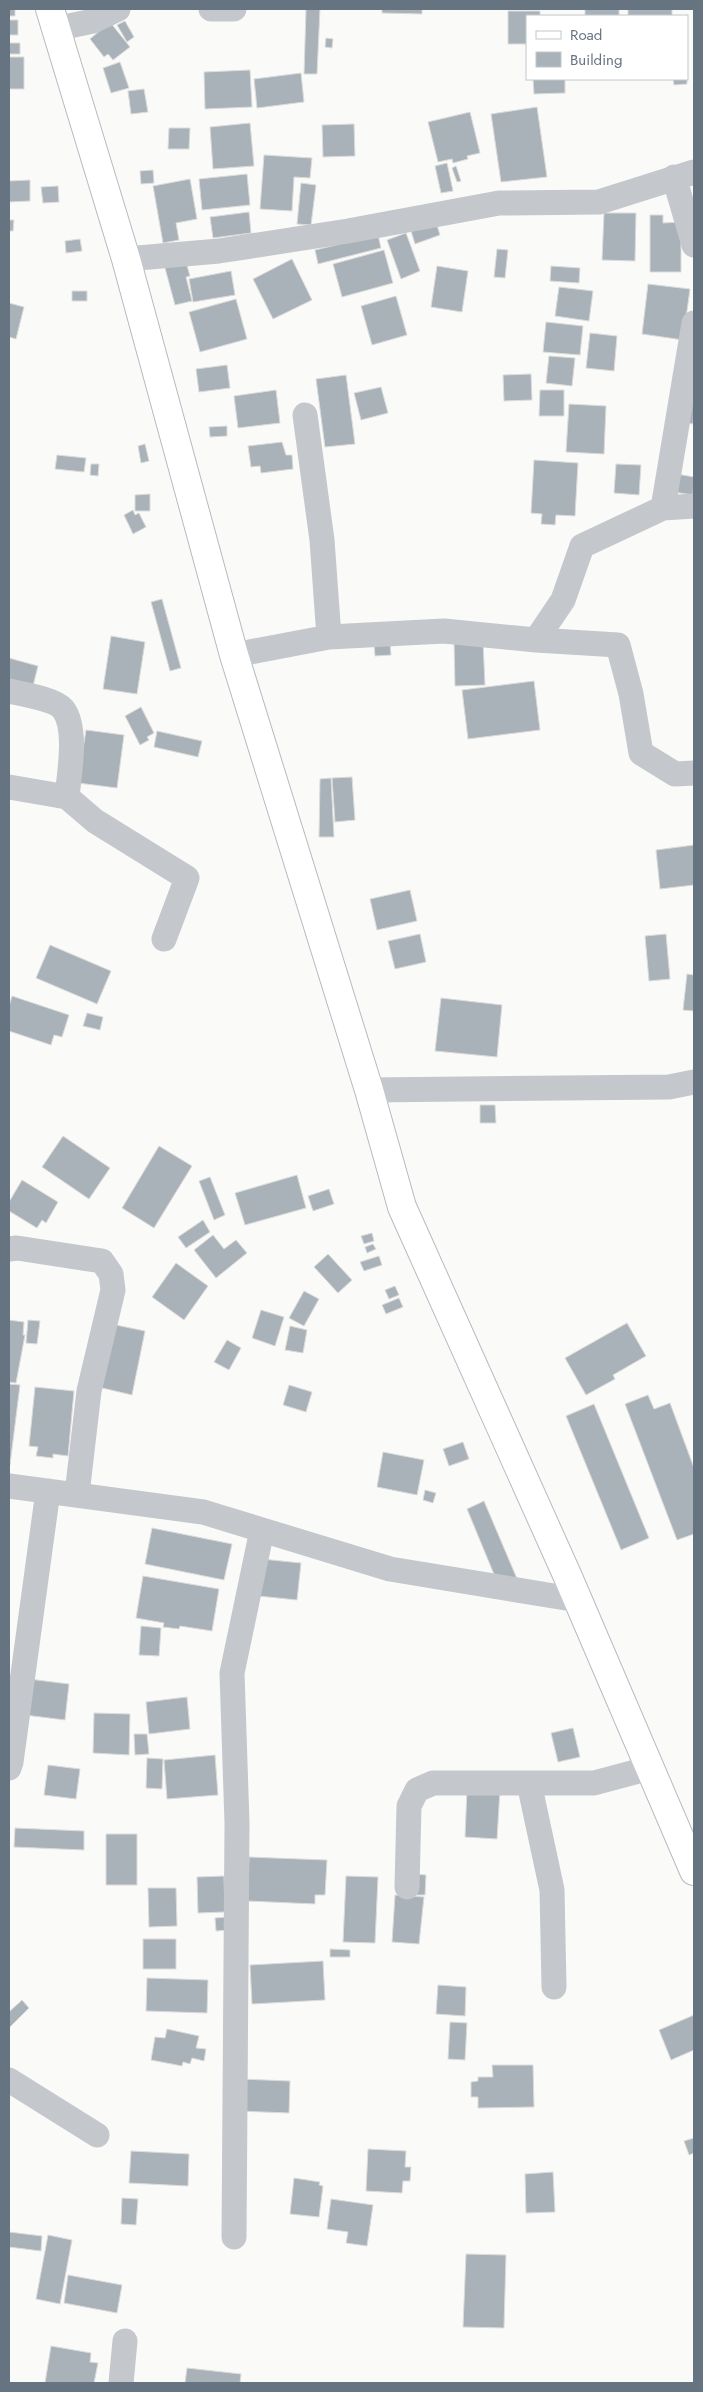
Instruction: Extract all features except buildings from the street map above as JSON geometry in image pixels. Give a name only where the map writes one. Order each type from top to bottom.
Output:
[{"type":"main road","points":[[52,19],[126,259],[234,655],[369,1090],[402,1206],[578,1600],[694,1871]]},
{"type":"street","points":[[52,19],[93,21],[118,9]]},
{"type":"street","points":[[211,9],[234,9]]},
{"type":"street","points":[[126,259],[219,251],[348,231],[499,203],[599,202],[684,174],[694,245]]},
{"type":"street","points":[[663,508],[694,323]]},
{"type":"street","points":[[305,415],[322,540],[329,637]]},
{"type":"street","points":[[536,640],[563,600],[582,546],[663,508],[694,506]]},
{"type":"street","points":[[234,655],[329,637],[444,630],[536,640],[618,645],[631,694],[641,753],[675,774],[694,773]]},
{"type":"street","points":[[9,691],[52,702],[63,709],[69,724],[71,748],[67,797]]},
{"type":"street","points":[[9,788],[67,797],[95,821],[187,878],[164,939]]},
{"type":"street","points":[[369,1090],[669,1087],[694,1082]]},
{"type":"street","points":[[9,1249],[17,1248],[102,1261],[111,1274],[113,1290],[89,1391],[77,1494]]},
{"type":"street","points":[[9,1486],[203,1512],[390,1569],[578,1600]]},
{"type":"street","points":[[9,1768],[48,1491]]},
{"type":"street","points":[[234,2237],[237,1823],[232,1673],[262,1530]]},
{"type":"street","points":[[407,1887],[409,1806],[417,1790],[433,1783],[594,1783],[650,1768]]},
{"type":"street","points":[[528,1783],[552,1890],[554,1987]]},
{"type":"street","points":[[9,2080],[98,2135]]},
{"type":"street","points":[[121,2383],[125,2341]]}]
